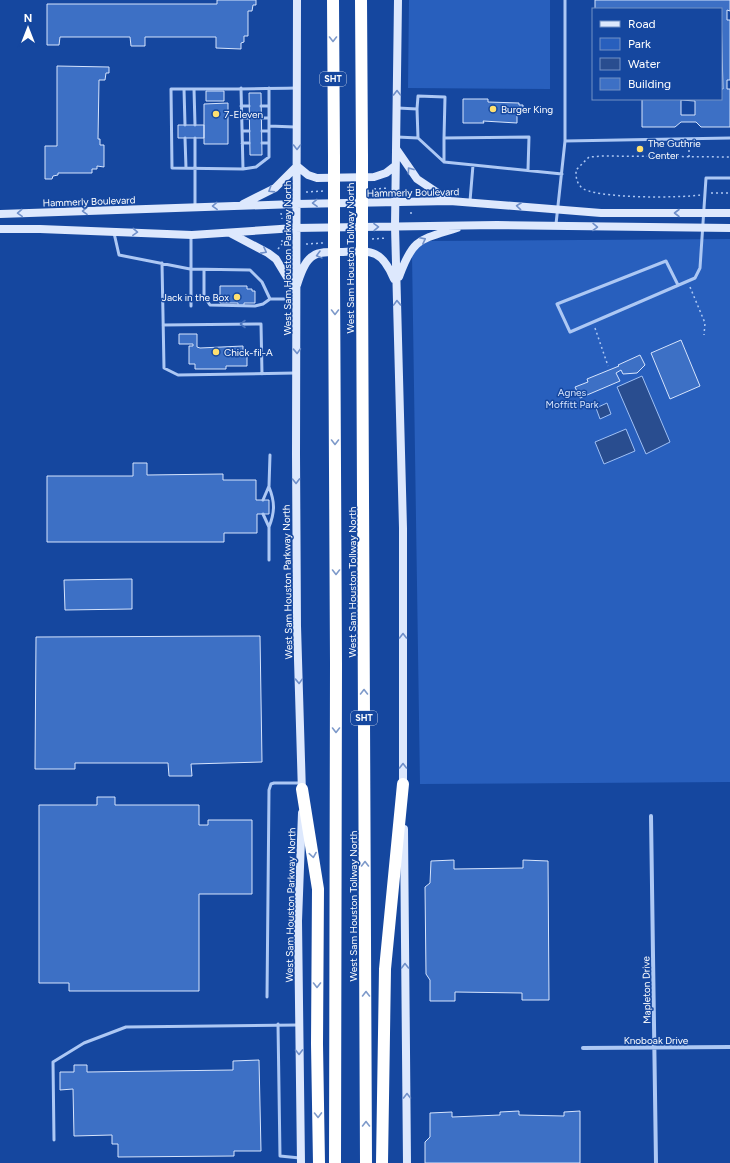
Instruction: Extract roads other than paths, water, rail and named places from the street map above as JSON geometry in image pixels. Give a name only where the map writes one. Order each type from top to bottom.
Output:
[{"type":"highway","name":"West Sam Houston Tollway North","points":[[333,0],[336,655],[335,1163]]},
{"type":"highway","name":"West Sam Houston Tollway North","points":[[361,0],[366,1163]]},
{"type":"highway","points":[[382,1163],[385,969],[403,784]]},
{"type":"highway","points":[[302,786],[318,889],[317,1044],[319,1163]]},
{"type":"main road","name":"West Sam Houston Parkway North","points":[[297,0],[298,88],[295,299],[297,373],[297,618],[302,786],[298,921],[298,1025],[301,1160]]},
{"type":"main road","points":[[398,0],[397,150],[395,166],[396,284],[403,528],[403,784],[407,1163]]},
{"type":"main road","points":[[397,150],[417,179],[450,201]]},
{"type":"main road","points":[[240,206],[275,188],[297,166],[308,175],[317,178],[374,176],[386,173],[395,166]]},
{"type":"main road","name":"Hammerly Boulevard","points":[[0,214],[296,204],[450,201],[470,201],[600,213],[730,213]]},
{"type":"main road","points":[[0,229],[114,231],[192,235],[295,228],[396,226],[730,228]]},
{"type":"main road","points":[[396,284],[406,256],[416,244],[424,238],[465,226]]},
{"type":"main road","points":[[229,232],[268,253],[276,260],[295,290]]},
{"type":"main road","points":[[295,290],[305,265],[313,256],[323,253],[370,251],[381,257],[388,265],[396,284]]},
{"type":"street","name":"Mapleton Drive","points":[[651,816],[656,1163]]},
{"type":"street","name":"Knoboak Drive","points":[[583,1048],[730,1048]]},
{"type":"lane","points":[[556,227],[565,140],[565,0]]},
{"type":"lane","points":[[269,88],[269,157],[256,167],[243,169],[172,168],[172,89],[241,88],[269,88],[298,88]]},
{"type":"lane","points":[[241,88],[243,169]]},
{"type":"lane","points":[[184,89],[185,125]]},
{"type":"lane","points":[[194,89],[195,125]]},
{"type":"lane","points":[[418,138],[418,96],[445,97],[444,162]]},
{"type":"lane","points":[[241,106],[249,106]]},
{"type":"lane","points":[[261,106],[269,106]]},
{"type":"lane","points":[[397,108],[417,109]]},
{"type":"lane","points":[[241,118],[249,118]]},
{"type":"lane","points":[[261,118],[269,118]]},
{"type":"lane","points":[[269,126],[297,127]]},
{"type":"lane","points":[[242,131],[249,131]]},
{"type":"lane","points":[[262,131],[269,131]]},
{"type":"lane","points":[[397,137],[418,138],[444,162],[562,174]]},
{"type":"lane","points":[[185,138],[186,168]]},
{"type":"lane","points":[[195,138],[195,207]]},
{"type":"lane","points":[[444,138],[529,138],[528,170]]},
{"type":"lane","points":[[565,140],[730,138]]},
{"type":"lane","points":[[242,143],[249,143]]},
{"type":"lane","points":[[262,143],[269,143]]},
{"type":"lane","points":[[470,201],[473,165]]},
{"type":"lane","points":[[678,285],[666,261],[557,304],[570,332],[695,278],[700,268],[706,178],[730,178]]},
{"type":"lane","points":[[114,231],[119,255],[190,269],[250,270],[262,282],[270,299]]},
{"type":"lane","points":[[191,306],[190,269],[192,235]]},
{"type":"lane","points":[[162,263],[164,368],[178,375],[297,373]]},
{"type":"lane","points":[[204,270],[204,296],[210,305],[255,306],[270,299],[295,299]]},
{"type":"lane","points":[[163,325],[261,324],[262,374]]},
{"type":"lane","points":[[263,500],[269,486],[270,455]]},
{"type":"lane","points":[[269,486],[274,500],[274,515],[269,527],[269,560]]},
{"type":"lane","points":[[263,514],[269,527]]},
{"type":"lane","points":[[267,997],[269,790],[271,784],[274,783],[302,786]]},
{"type":"lane","points":[[54,1140],[53,1062],[84,1043],[126,1027],[278,1024],[298,1025]]},
{"type":"lane","points":[[278,1024],[280,1156],[301,1160]]},
{"type":"water","points":[[642,376],[670,442],[646,454],[617,387]]},
{"type":"water","points":[[607,403],[611,414],[600,419],[596,408]]},
{"type":"water","points":[[626,429],[635,451],[604,464],[595,442]]},
{"type":"place","name":"Burger King","points":[[493,109]]},
{"type":"place","name":"7-Eleven","points":[[216,114]]},
{"type":"place","name":"The Guthrie Center","points":[[640,149]]},
{"type":"place","name":"Jack in the Box","points":[[237,297]]},
{"type":"place","name":"Chick-fil-A","points":[[216,352]]},
{"type":"park label","name":"Agnes Moffitt Park","points":[[572,398]]}]
